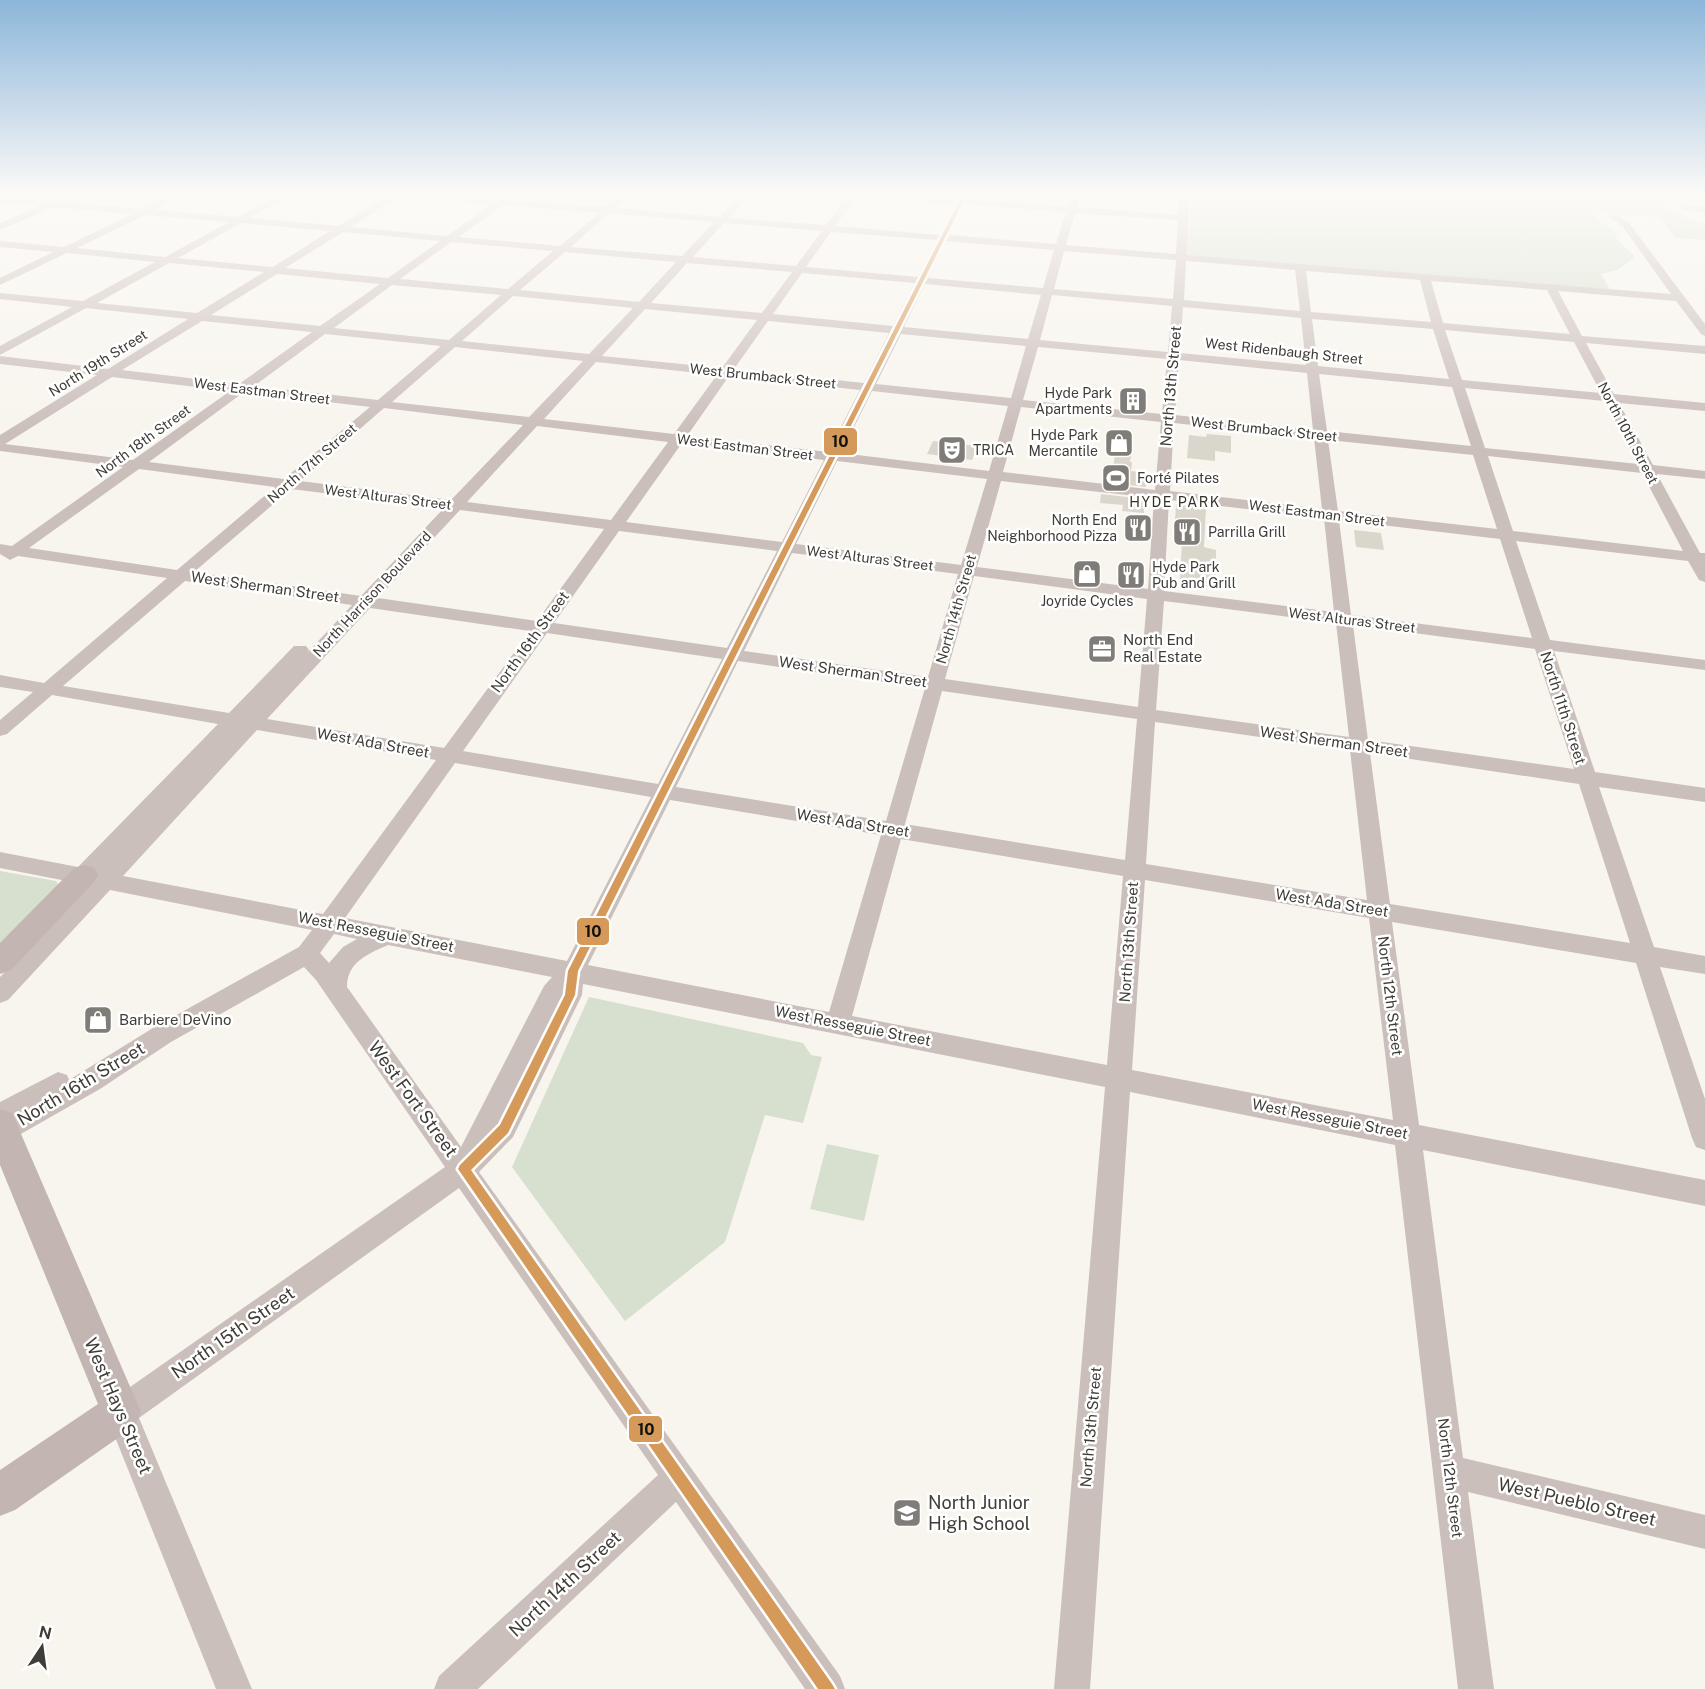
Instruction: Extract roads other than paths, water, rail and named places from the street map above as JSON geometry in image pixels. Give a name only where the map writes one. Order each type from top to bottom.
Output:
[{"type":"main road","name":"North Harrison Boulevard","points":[[0,962],[94,877]]},
{"type":"main road","name":"West Hays Street","points":[[1,1125],[121,1412]]},
{"type":"main road","name":"North 15th Street","points":[[0,1495],[121,1412]]},
{"type":"street","points":[[0,282],[15,275]]},
{"type":"street","points":[[0,351],[139,275]]},
{"type":"street","name":"North 19th Street","points":[[0,441],[269,275]]},
{"type":"street","name":"West Ridenbaugh Street","points":[[332,275],[1705,407]]},
{"type":"street","name":"North 18th Street","points":[[0,562],[8,550],[136,465],[399,275]]},
{"type":"street","name":"North 17th Street","points":[[0,730],[531,275]]},
{"type":"street","name":"North Harrison Boulevard","points":[[0,993],[94,877],[664,275]]},
{"type":"street","name":"North 16th Street","points":[[1,1125],[91,1081],[162,1035],[307,954],[795,275]]},
{"type":"street","points":[[864,275],[1705,350]]},
{"type":"street","name":"North 15th Street","points":[[121,1412],[464,1169],[504,1129],[570,995],[573,971],[924,275]]},
{"type":"street","name":"North 14th Street","points":[[838,1023],[1052,275]]},
{"type":"street","name":"North 13th Street","points":[[1072,1689],[1156,595],[1161,494],[1181,275]]},
{"type":"street","name":"North 12th Street","points":[[1301,275],[1476,1689]]},
{"type":"street","points":[[1389,275],[1680,298]]},
{"type":"street","points":[[1663,275],[1705,332]]},
{"type":"street","name":"North 11th Street","points":[[1425,278],[1438,326],[1585,778],[1705,1138]]},
{"type":"street","name":"North 10th Street","points":[[1551,288],[1647,469],[1700,557],[1705,577]]},
{"type":"street","name":"West Brumback Street","points":[[0,296],[1705,475]]},
{"type":"street","name":"West Eastman Street","points":[[0,360],[1700,557]]},
{"type":"street","name":"West Alturas Street","points":[[0,447],[1705,665]]},
{"type":"street","name":"West Sherman Street","points":[[8,550],[1705,795]]},
{"type":"street","name":"West Ada Street","points":[[0,681],[1705,965]]},
{"type":"street","name":"West Resseguie Street","points":[[0,860],[1705,1193]]},
{"type":"street","points":[[334,990],[334,979],[345,956],[389,935]]},
{"type":"street","name":"West Fort Street","points":[[307,954],[324,973],[464,1169],[827,1689]]},
{"type":"street","name":"West Hays Street","points":[[121,1412],[234,1689]]},
{"type":"street","name":"West Pueblo Street","points":[[1449,1471],[1705,1533]]},
{"type":"street","name":"North 14th Street","points":[[452,1689],[678,1478]]},
{"type":"place","name":"Hyde Park Apartments","points":[[1133,401]]},
{"type":"place","name":"Hyde Park Mercantile","points":[[1119,443]]},
{"type":"place","name":"TRICA","points":[[952,450]]},
{"type":"place","name":"Forté Pilates","points":[[1116,478]]},
{"type":"place","name":"North End Neighborhood Pizza","points":[[1138,528]]},
{"type":"place","name":"Parrilla Grill","points":[[1187,532]]},
{"type":"place","name":"Joyride Cycles","points":[[1087,574]]},
{"type":"place","name":"Hyde Park Pub and Grill","points":[[1131,575]]},
{"type":"place","name":"North End Real Estate","points":[[1102,649]]},
{"type":"place","name":"Barbiere DeVino","points":[[98,1020]]},
{"type":"place","name":"North Junior High School","points":[[907,1513]]},
{"type":"district","name":"HYDE PARK","points":[[1175,502]]}]
